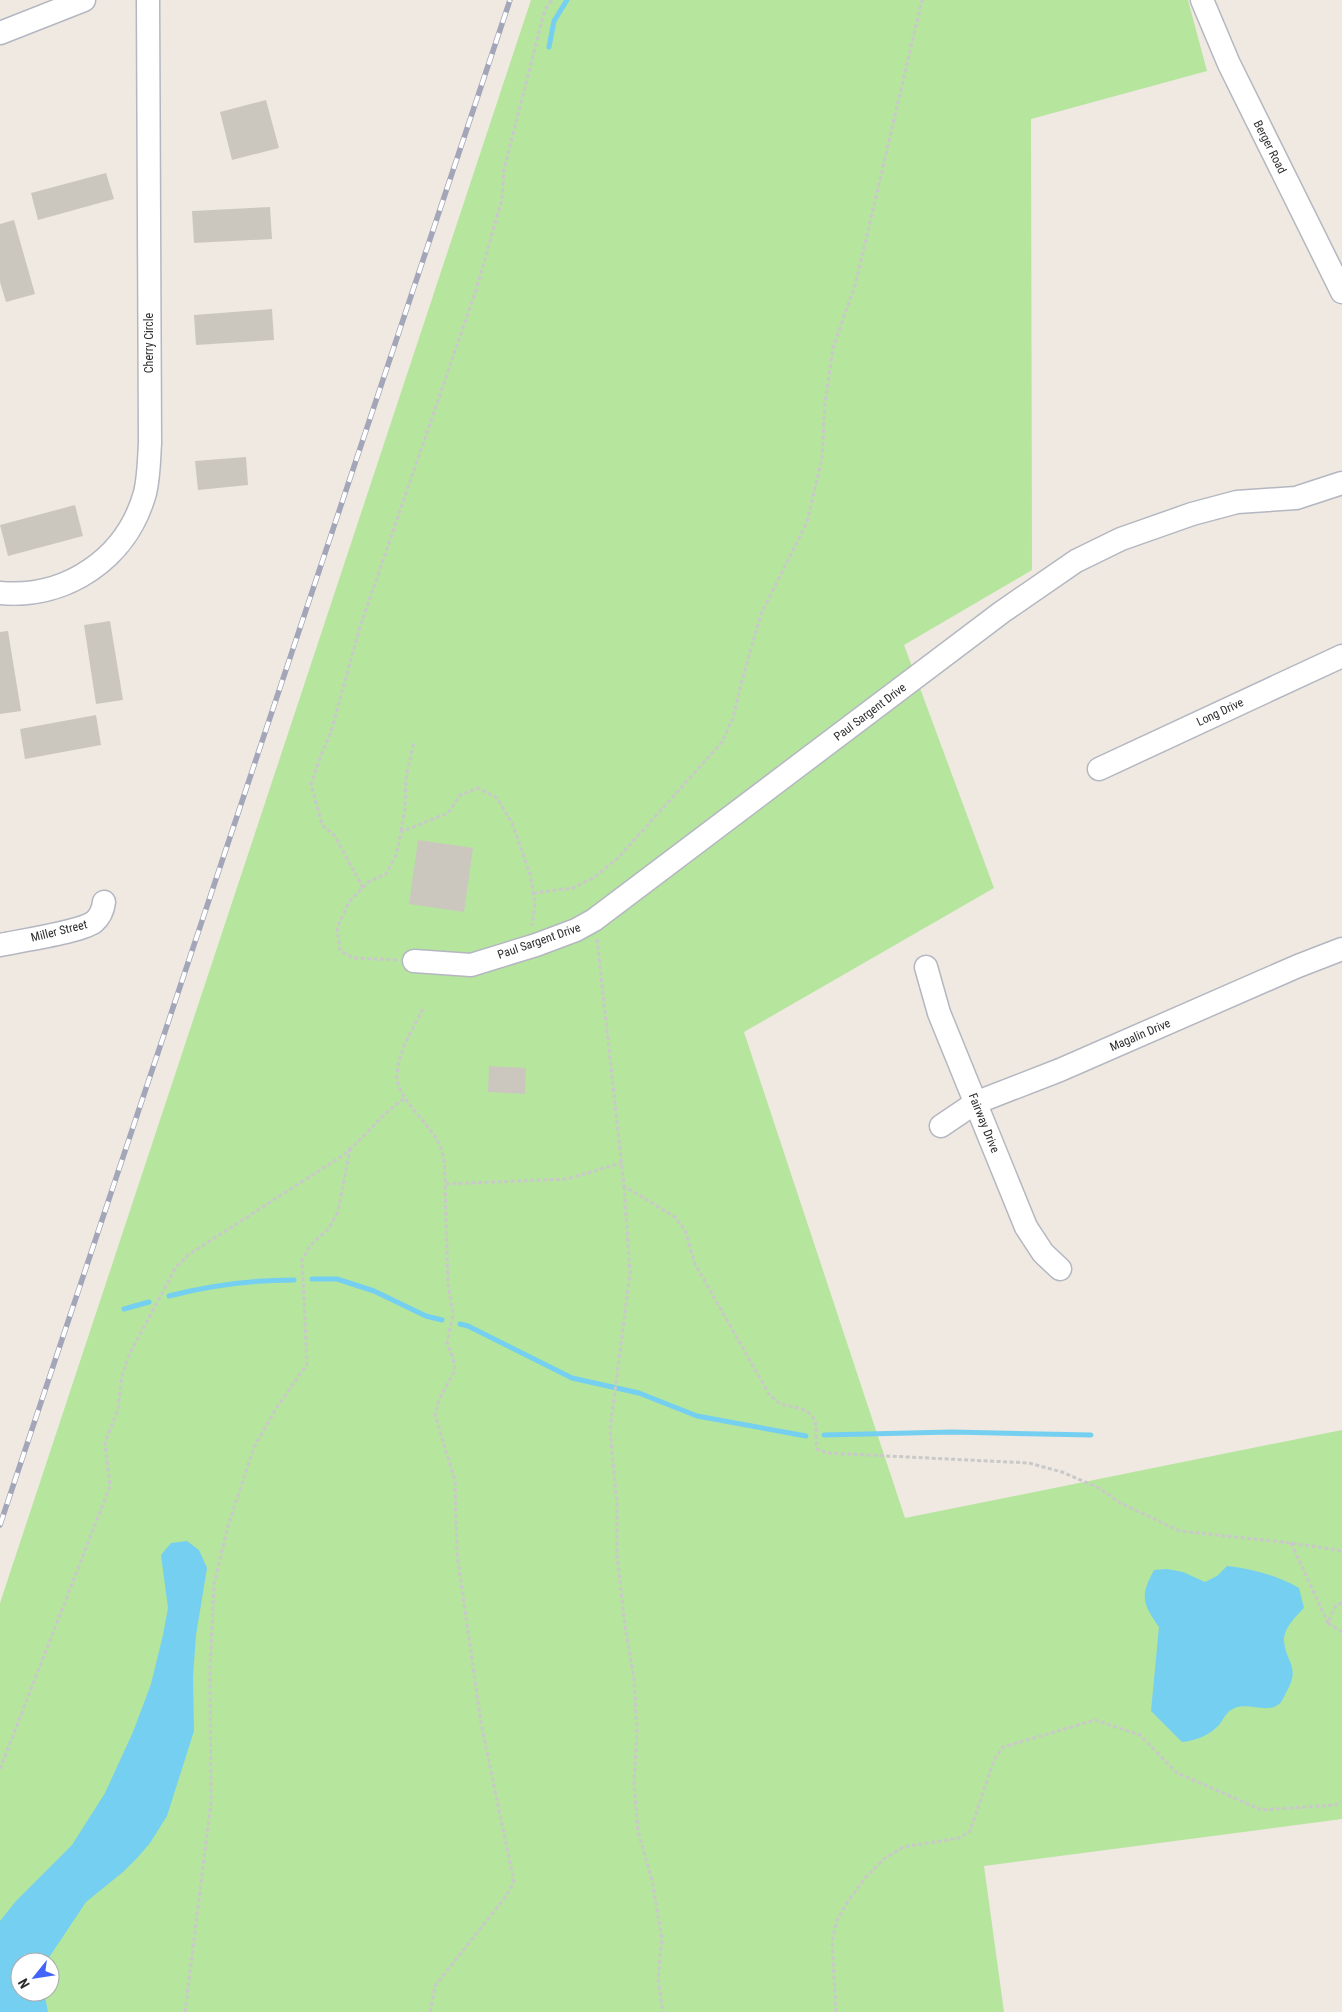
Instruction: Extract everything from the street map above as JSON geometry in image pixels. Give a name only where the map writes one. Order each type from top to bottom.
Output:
[{"type":"street","points":[[0,33],[84,0]]},
{"type":"street","name":"Cherry Circle","points":[[0,592],[21,595],[46,590],[71,582],[92,569],[110,554],[126,535],[146,491],[150,443],[148,0]]},
{"type":"street","name":"Berger Road","points":[[1202,0],[1229,64],[1342,292]]},
{"type":"street","name":"Paul Sargent Drive","points":[[414,961],[471,964],[529,947],[576,930],[594,920],[1002,612],[1076,561],[1121,539],[1192,514],[1238,502],[1296,498],[1342,483]]},
{"type":"street","name":"Long Drive","points":[[1099,769],[1342,656]]},
{"type":"street","name":"Miller Street","points":[[0,945],[79,928],[94,922],[102,913],[104,902]]},
{"type":"street","name":"Magalin Drive","points":[[941,1126],[975,1103],[1060,1070],[1298,966],[1342,949]]},
{"type":"street","name":"Fairway Drive","points":[[926,967],[939,1013],[1026,1227],[1044,1253],[1060,1269]]},
{"type":"path","points":[[363,888],[334,835],[322,825],[311,784],[331,732],[359,630],[476,290],[502,199],[504,169],[545,9],[552,0]]},
{"type":"path","points":[[533,893],[573,888],[593,878],[618,858],[722,742],[733,718],[742,680],[762,614],[807,522],[822,458],[825,403],[833,348],[856,282],[922,0]]},
{"type":"path","points":[[414,741],[406,778],[406,808],[396,855],[386,874],[368,882],[349,902],[337,928],[340,950],[352,958],[414,961]]},
{"type":"path","points":[[401,832],[448,813],[460,795],[478,788],[497,798],[512,823],[530,874],[535,904],[529,947]]},
{"type":"path","points":[[594,920],[624,1186],[630,1273],[610,1430],[617,1505],[617,1556],[625,1626],[634,1678],[637,1730],[634,1784],[638,1831],[652,1880],[662,1939],[658,1980],[663,2012]]},
{"type":"path","points":[[423,1009],[404,1044],[396,1078],[405,1098],[437,1140],[445,1161],[448,1284],[452,1314],[447,1343],[455,1370],[439,1400],[435,1415],[456,1481],[457,1554],[481,1723],[514,1882],[506,1896],[435,1986],[430,2012]]},
{"type":"path","points":[[0,1769],[110,1486],[106,1443],[118,1409],[122,1376],[129,1355],[176,1267],[188,1256],[350,1149],[392,1107],[405,1098]]},
{"type":"path","points":[[185,2012],[211,1802],[210,1670],[214,1584],[228,1526],[254,1447],[277,1407],[307,1364],[302,1259],[312,1244],[329,1228],[338,1212],[350,1149]]},
{"type":"path","points":[[445,1184],[567,1179],[621,1163]]},
{"type":"path","points":[[624,1186],[675,1217],[685,1230],[695,1264],[769,1394],[778,1402],[797,1407],[809,1413],[816,1423],[815,1439],[817,1449],[827,1453],[1029,1463],[1062,1472],[1099,1488],[1120,1503],[1180,1531],[1291,1543],[1338,1550],[1342,1553]]},
{"type":"path","points":[[1291,1543],[1328,1623],[1342,1632]]},
{"type":"path","points":[[1328,1623],[1336,1605],[1342,1604]]},
{"type":"path","points":[[836,2012],[832,1941],[837,1920],[848,1901],[866,1876],[884,1859],[903,1847],[959,1838],[970,1831],[994,1760],[1003,1747],[1095,1720],[1140,1735],[1177,1774],[1262,1810],[1335,1805],[1342,1802]]},
{"type":"green space","points":[[531,0],[1188,0],[1207,71],[1031,119],[1032,570],[904,645],[994,888],[744,1032],[905,1518],[1342,1430],[1342,1819],[984,1866],[1004,2012],[0,2012],[0,1603]]},
{"type":"water","points":[[187,1541],[199,1550],[207,1568],[196,1635],[193,1677],[194,1731],[167,1816],[150,1843],[138,1857],[123,1872],[86,1902],[53,1952],[10,1952],[10,2002],[46,2002],[48,2012],[0,2012],[0,1921],[16,1901],[72,1845],[105,1793],[133,1732],[151,1684],[163,1635],[168,1608],[161,1555],[171,1543]]},
{"type":"water","points":[[1227,1566],[1264,1573],[1299,1588],[1304,1608],[1288,1627],[1284,1640],[1293,1675],[1279,1704],[1268,1708],[1237,1707],[1229,1711],[1219,1725],[1207,1735],[1182,1742],[1151,1711],[1159,1627],[1146,1605],[1146,1586],[1154,1570],[1167,1569],[1183,1572],[1205,1582],[1217,1576]]},
{"type":"building","points":[[266,100],[279,148],[232,160],[220,112]]},
{"type":"building","points":[[106,173],[114,199],[38,220],[31,193]]},
{"type":"building","points":[[270,207],[272,239],[194,243],[192,211]]},
{"type":"building","points":[[14,220],[35,294],[6,302],[0,282],[0,224]]},
{"type":"building","points":[[272,309],[274,340],[196,345],[194,315]]},
{"type":"building","points":[[246,457],[248,485],[198,490],[195,461]]},
{"type":"building","points":[[75,505],[83,536],[8,556],[0,525]]},
{"type":"building","points":[[110,621],[123,700],[96,704],[84,625]]},
{"type":"building","points":[[8,631],[21,711],[0,714],[0,632]]},
{"type":"building","points":[[96,715],[101,745],[25,759],[20,729]]},
{"type":"building","points":[[418,840],[473,848],[464,912],[409,904]]},
{"type":"building","points":[[489,1066],[526,1068],[525,1094],[488,1092]]},
{"type":"waterway","points":[[549,47],[554,21],[567,0]]},
{"type":"waterway","points":[[312,1279],[337,1279],[374,1291],[426,1316],[442,1320]]},
{"type":"waterway","points":[[169,1296],[231,1284],[294,1280]]},
{"type":"waterway","points":[[124,1309],[149,1302]]},
{"type":"waterway","points":[[460,1324],[468,1326],[572,1378],[639,1393],[697,1416],[806,1436]]},
{"type":"waterway","points":[[824,1435],[952,1432],[1091,1435]]},
{"type":"railway","points":[[0,1525],[510,0]]}]
